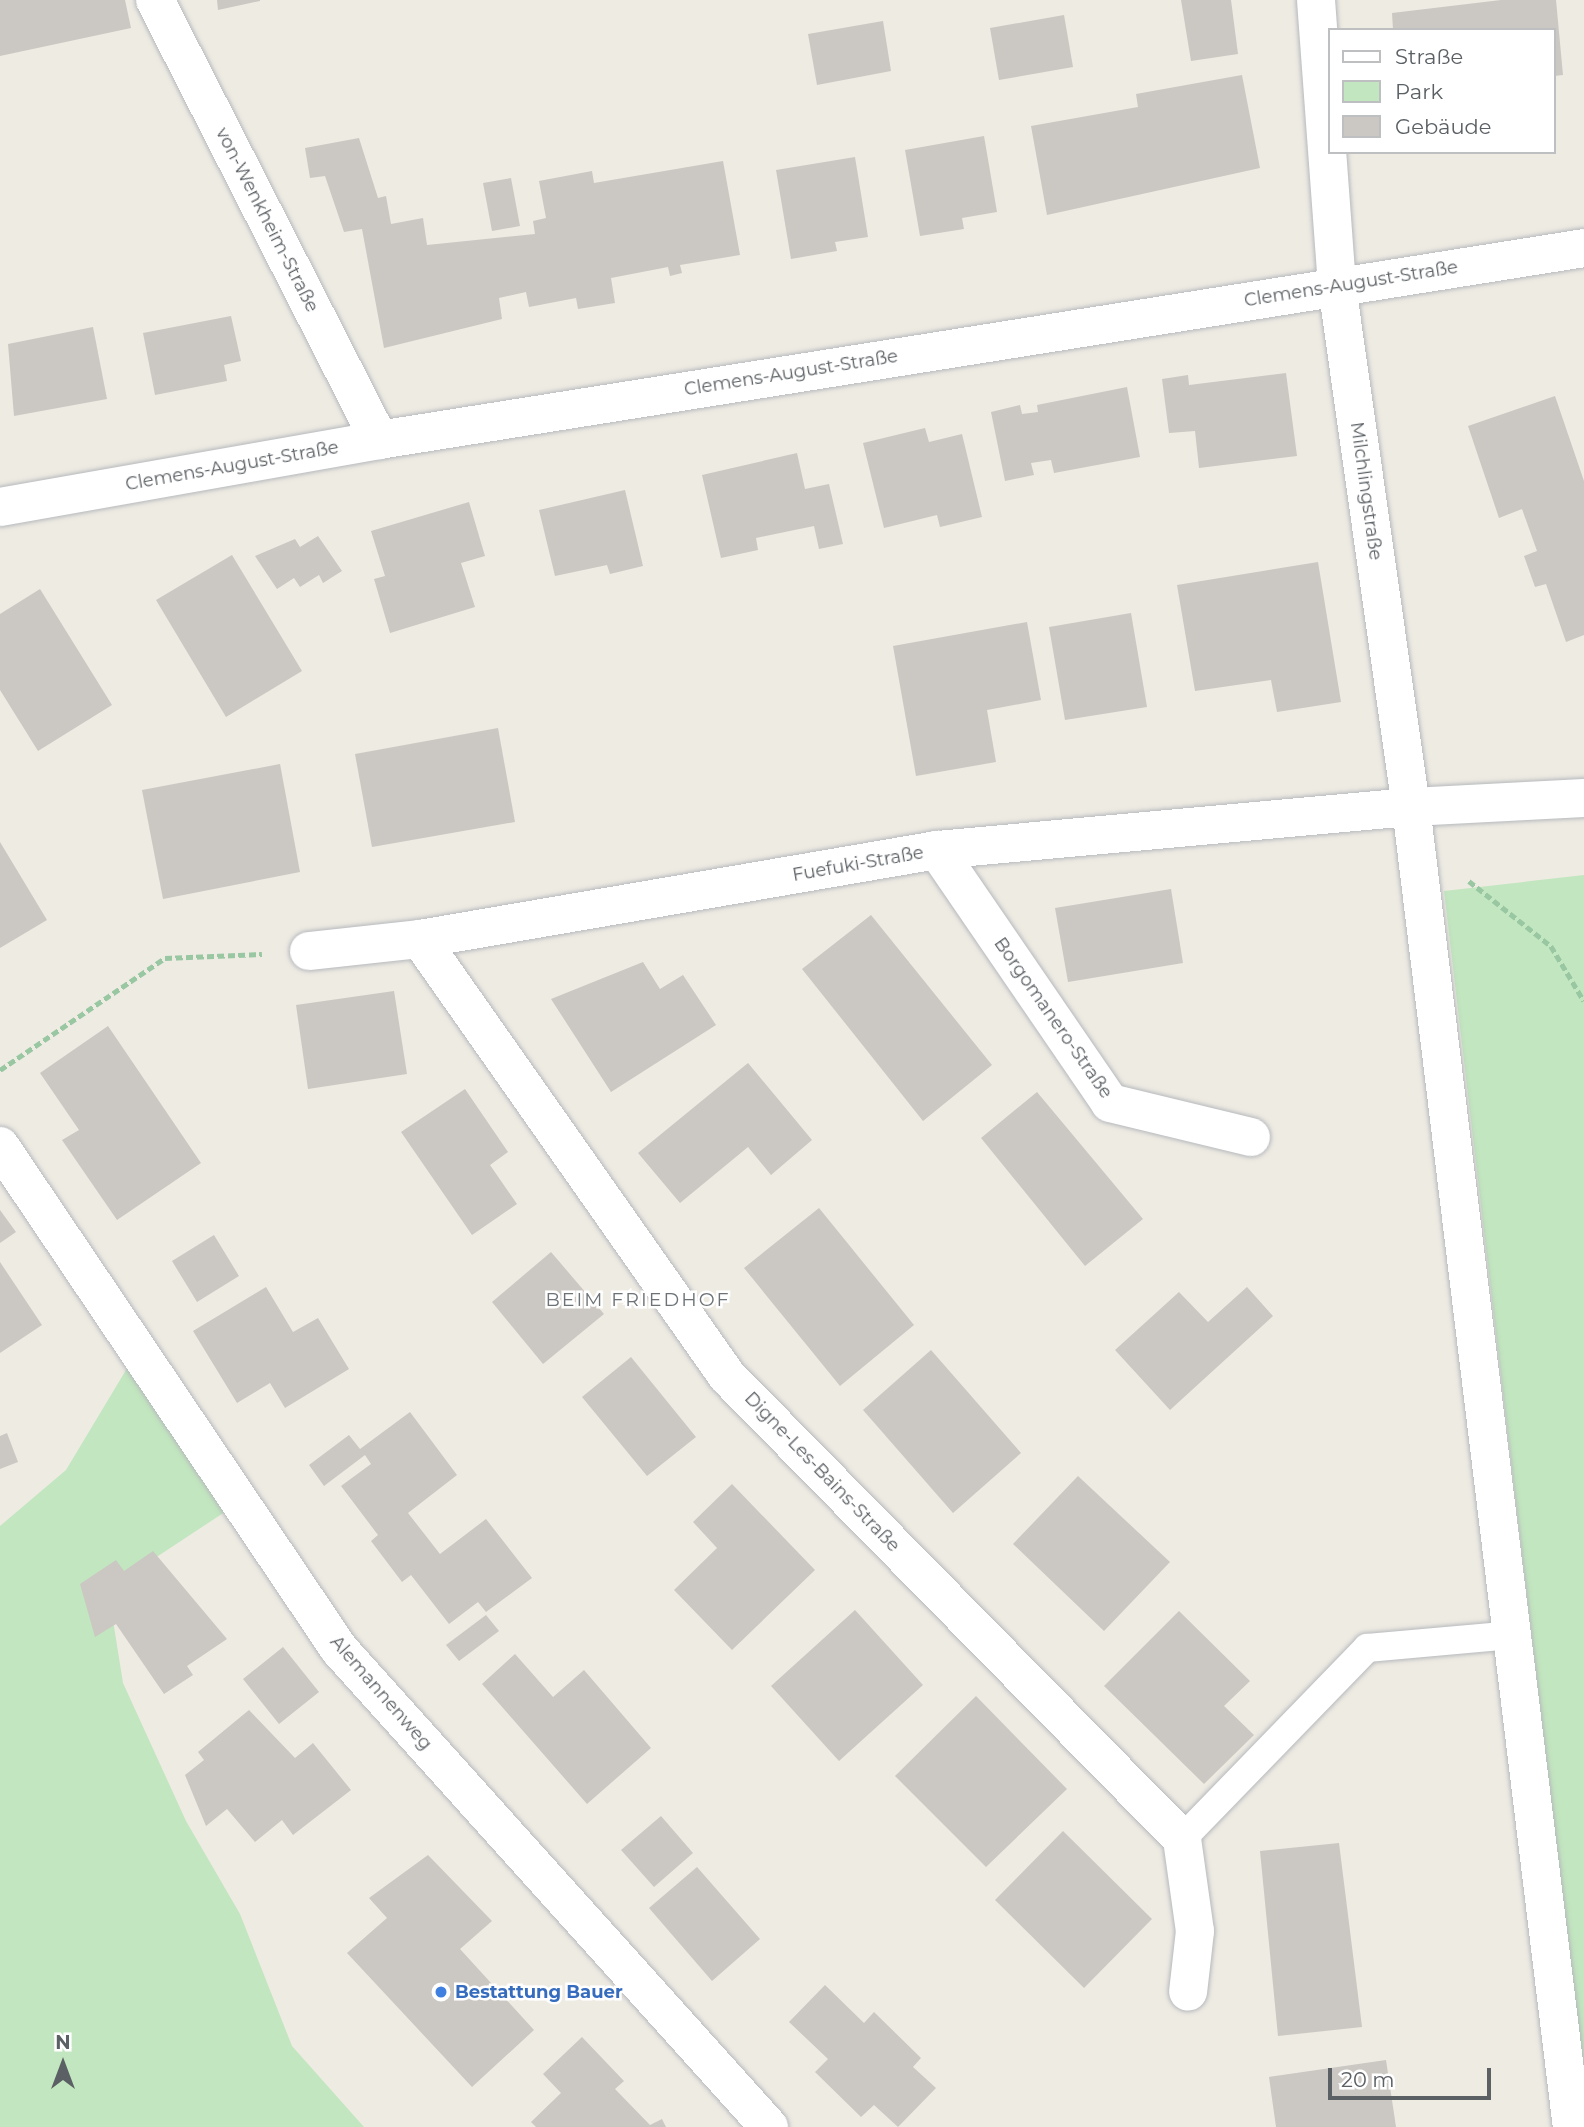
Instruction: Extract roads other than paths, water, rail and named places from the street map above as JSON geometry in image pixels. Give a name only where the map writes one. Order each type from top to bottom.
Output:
[{"type":"street","name":"von-Wenkheim-Straße","points":[[155,0],[379,440]]},
{"type":"street","name":"Milchlingstraße","points":[[1316,0],[1337,286],[1417,852],[1572,2127]]},
{"type":"street","name":"Clemens-August-Straße","points":[[0,507],[379,440],[1584,248]]},
{"type":"street","points":[[1411,807],[1584,798]]},
{"type":"street","name":"Fuefuki-Straße","points":[[309,951],[420,939],[937,850],[1411,807]]},
{"type":"street","name":"Borgomanero-Straße","points":[[937,850],[1110,1103],[1251,1137]]},
{"type":"street","name":"Digne-Les-Bains-Straße","points":[[420,939],[727,1376],[1182,1839]]},
{"type":"street","name":"Alemannenweg","points":[[0,1146],[339,1649],[769,2127]]},
{"type":"street","points":[[1182,1839],[1195,1931],[1188,1992]]},
{"type":"lane","points":[[1182,1839],[1367,1648],[1514,1635]]},
{"type":"place","name":"Bestattung Bauer","points":[[441,1992]]},
{"type":"district","name":"BEIM FRIEDHOF","points":[[638,1300]]}]
